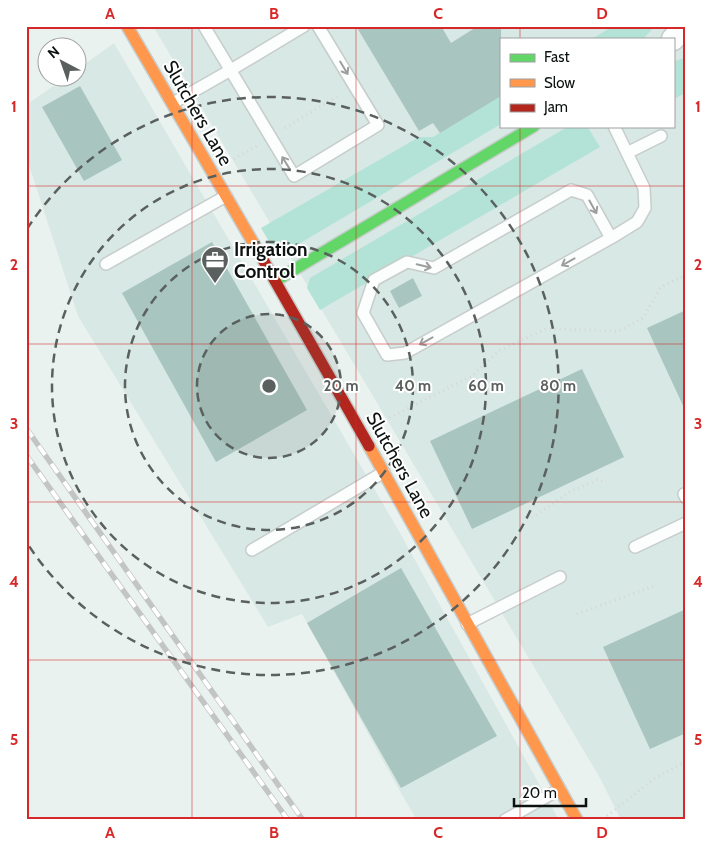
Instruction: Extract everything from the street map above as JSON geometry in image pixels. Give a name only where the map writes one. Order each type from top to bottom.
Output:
[{"type":"main road","name":"Slutchers Lane","points":[[126,26],[173,103],[385,472],[576,820]]},
{"type":"main road","points":[[275,281],[531,128]]},
{"type":"street","points":[[674,39],[685,26]]},
{"type":"street","points":[[674,40],[686,34]]},
{"type":"lane","points":[[204,26],[229,71],[294,176],[378,124],[318,26]]},
{"type":"lane","points":[[173,103],[304,26]]},
{"type":"lane","points":[[610,238],[587,195],[571,190],[434,268],[407,262],[374,280],[364,313],[387,355],[405,353],[610,238],[637,222],[645,208],[644,188],[615,128]]},
{"type":"lane","points":[[627,153],[661,136]]},
{"type":"lane","points":[[106,264],[226,196]]},
{"type":"lane","points":[[252,550],[385,472]]},
{"type":"lane","points":[[635,546],[686,523]]},
{"type":"lane","points":[[467,624],[560,577]]},
{"type":"lane","points":[[505,820],[560,789]]},
{"type":"path","points":[[284,129],[342,94]]},
{"type":"path","points":[[234,159],[257,145]]},
{"type":"path","points":[[362,432],[472,376],[500,350],[546,328],[619,331],[642,318],[661,288],[686,275]]},
{"type":"path","points":[[532,518],[571,491],[597,480],[605,482]]},
{"type":"path","points":[[577,614],[654,586]]},
{"type":"path","points":[[602,820],[655,778],[686,762]]},
{"type":"shaded area","points":[[153,26],[686,26],[686,820],[621,820],[600,778]]},
{"type":"shaded area","points":[[114,43],[400,533],[559,820],[417,820],[302,614],[268,627],[78,316],[26,156],[26,105],[51,88],[88,88],[88,62]]},
{"type":"green space","points":[[613,26],[655,26],[644,38],[594,38]]},
{"type":"green space","points":[[686,57],[686,93],[674,99],[674,62]]},
{"type":"green space","points":[[500,96],[500,125],[292,248],[271,245],[261,228],[419,137],[433,137]]},
{"type":"green space","points":[[566,128],[588,128],[600,147],[320,310],[307,288],[310,278]]},
{"type":"building","points":[[356,26],[441,26],[451,43],[478,26],[501,26],[500,97],[440,133],[433,123],[419,131]]},
{"type":"building","points":[[76,88],[81,88],[122,160],[84,181],[42,107]]},
{"type":"building","points":[[212,242],[307,410],[216,462],[122,293]]},
{"type":"building","points":[[413,278],[422,296],[399,308],[390,291]]},
{"type":"building","points":[[686,310],[686,412],[647,328]]},
{"type":"building","points":[[582,369],[624,457],[472,529],[430,441]]},
{"type":"building","points":[[401,568],[497,736],[401,788],[307,623]]},
{"type":"building","points":[[686,609],[686,733],[650,749],[603,647]]},
{"type":"railway","points":[[26,428],[303,820]]},
{"type":"railway","points":[[26,455],[288,820]]},
{"type":"traffic: fast","points":[[275,281],[531,128]]},
{"type":"traffic: slow","points":[[127,26],[258,251]]},
{"type":"traffic: slow","points":[[369,446],[577,820]]},
{"type":"traffic: jam","points":[[258,251],[369,446]]},
{"type":"place","name":"Irrigation Control","points":[[215,284]]}]
